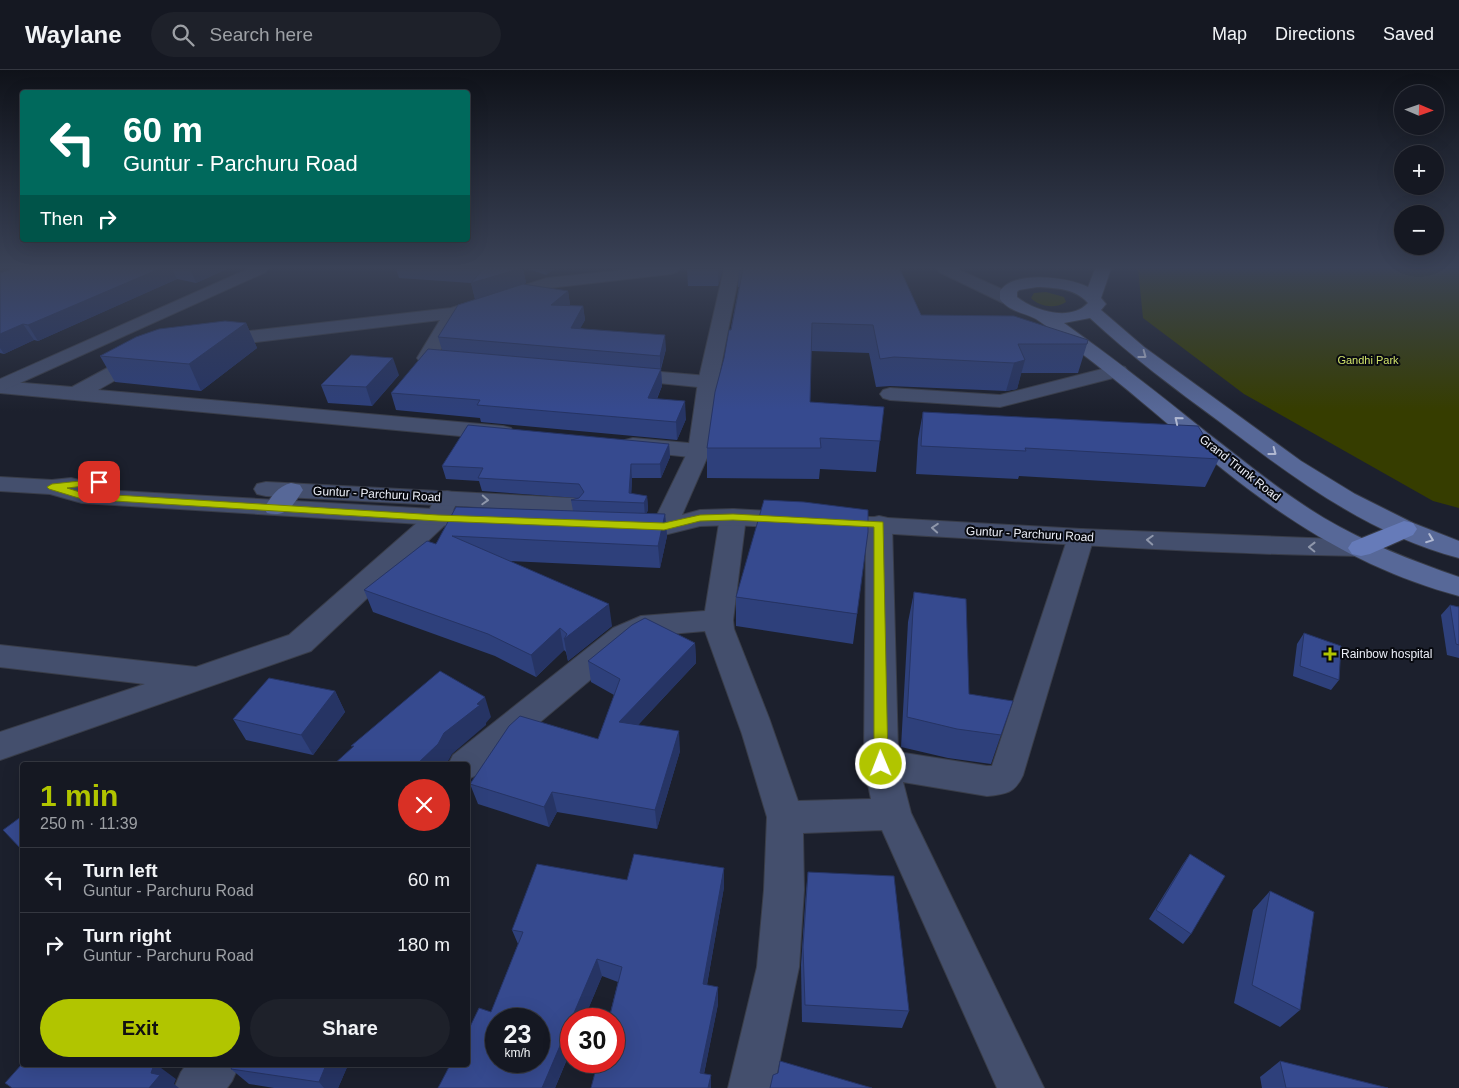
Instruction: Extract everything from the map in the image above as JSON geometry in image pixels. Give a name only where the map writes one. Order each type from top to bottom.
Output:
[{"type":"main road","name":"Grand Trunk Road","points":[[1043,317],[1118,371],[1270,494],[1325,530],[1423,575],[1459,587]]},
{"type":"main road","points":[[1055,317],[1070,317]]},
{"type":"main road","points":[[1105,317],[1138,351],[1293,466],[1346,499],[1404,529],[1459,550]]},
{"type":"main road","points":[[1361,548],[1404,529]]},
{"type":"street","points":[[0,386],[154,317]]},
{"type":"street","points":[[198,343],[423,317]]},
{"type":"street","points":[[451,317],[421,365],[475,362]]},
{"type":"street","points":[[668,519],[699,451],[708,382],[722,317]]},
{"type":"street","points":[[75,394],[141,357],[159,350]]},
{"type":"street","points":[[0,368],[26,375]]},
{"type":"street","points":[[890,394],[1000,401],[1118,371]]},
{"type":"street","points":[[611,374],[708,382]]},
{"type":"street","points":[[0,386],[521,435]]},
{"type":"street","points":[[373,421],[391,400]]},
{"type":"street","points":[[610,443],[699,451]]},
{"type":"street","name":"Guntur - Parchuru Road","points":[[0,484],[52,487],[82,496],[283,499],[668,519],[733,517],[1081,537],[1361,548]]},
{"type":"street","points":[[0,746],[300,643],[442,508]]},
{"type":"street","points":[[733,517],[718,620],[720,636],[738,676],[765,750],[785,817],[784,890],[778,967],[751,1088]]},
{"type":"street","points":[[879,524],[881,764],[894,814],[1020,1088]]},
{"type":"street","points":[[881,764],[987,781],[1000,780],[1006,774],[1081,537]]},
{"type":"street","points":[[469,762],[623,636],[641,626],[718,620]]},
{"type":"street","points":[[0,656],[200,678]]},
{"type":"street","points":[[785,817],[894,814]]},
{"type":"street","points":[[197,1088],[214,1067]]},
{"type":"green space","name":"Gandhi Park","points":[[1143,317],[1459,317],[1459,508],[1433,501],[1244,394]]},
{"type":"building","points":[[0,317],[48,317],[28,325],[23,324],[0,334]]},
{"type":"building","points":[[451,317],[577,317],[571,328],[665,335],[660,356],[438,337]]},
{"type":"building","points":[[734,317],[1016,317],[1088,340],[1087,344],[1018,344],[1025,360],[1014,363],[894,357],[880,359],[873,325],[812,323],[810,402],[884,407],[880,441],[820,438],[821,448],[707,448],[715,392],[729,330],[731,330]]},
{"type":"building","points":[[225,321],[246,323],[189,364],[100,356],[136,337],[159,329]]},
{"type":"building","points":[[428,349],[661,369],[648,398],[685,401],[676,422],[477,405],[480,400],[391,393]]},
{"type":"building","points":[[351,355],[393,358],[366,387],[321,385]]},
{"type":"building","points":[[923,412],[1198,426],[1219,459],[1025,448],[1026,451],[921,446]]},
{"type":"building","points":[[468,425],[669,444],[660,464],[631,464],[629,493],[647,496],[644,503],[571,500],[579,498],[584,492],[579,484],[478,478],[483,468],[442,466]]},
{"type":"building","points":[[764,500],[804,502],[868,510],[868,532],[857,614],[736,597]]},
{"type":"building","points":[[456,507],[665,514],[658,546],[452,536],[609,604],[564,639],[567,634],[560,628],[531,655],[488,634],[364,590],[427,541],[436,544]]},
{"type":"building","points":[[914,592],[966,599],[969,694],[1013,701],[1001,735],[957,729],[907,717]]},
{"type":"building","points":[[1450,605],[1459,607],[1459,645],[1456,644]]},
{"type":"building","points":[[645,618],[695,643],[619,722],[679,731],[655,810],[552,792],[544,807],[470,784],[509,726],[520,716],[598,739],[620,679],[588,661],[632,625]]},
{"type":"building","points":[[1304,633],[1341,646],[1339,680],[1300,666]]},
{"type":"building","points":[[440,671],[485,697],[477,704],[480,705],[444,733],[438,744],[419,762],[336,762],[354,746],[351,746]]},
{"type":"building","points":[[269,678],[335,691],[301,735],[233,719]]},
{"type":"building","points":[[20,817],[20,848],[3,830]]},
{"type":"building","points":[[634,854],[724,868],[703,984],[718,987],[700,1073],[711,1075],[708,1088],[591,1088],[595,1073],[625,1073],[625,1008],[612,1008],[622,967],[597,959],[576,1008],[560,1008],[560,1046],[550,1069],[550,1008],[493,1008],[523,932],[512,930],[537,864],[627,880]]},
{"type":"building","points":[[1190,854],[1225,876],[1191,934],[1156,910]]},
{"type":"building","points":[[808,872],[894,876],[909,1011],[805,1005],[803,947]]},
{"type":"building","points":[[1270,891],[1314,912],[1300,1010],[1252,985]]},
{"type":"building","points":[[479,1008],[485,1010],[485,1073],[548,1073],[542,1088],[438,1088],[449,1067],[470,1067],[470,1027]]},
{"type":"building","points":[[780,1061],[872,1088],[770,1088],[773,1075],[778,1073]]},
{"type":"building","points":[[1280,1061],[1388,1088],[1286,1088]]},
{"type":"building","points":[[20,1066],[153,1067],[151,1073],[160,1075],[149,1088],[12,1088],[5,1083]]},
{"type":"building","points":[[232,1067],[325,1067],[319,1082],[231,1069]]},
{"type":"place","name":"Rainbow hospital","points":[[1330,654]]},
{"type":"route","points":[[99,482],[52,487],[82,496],[438,518],[664,527],[700,518],[733,517],[879,524],[881,764]]}]
